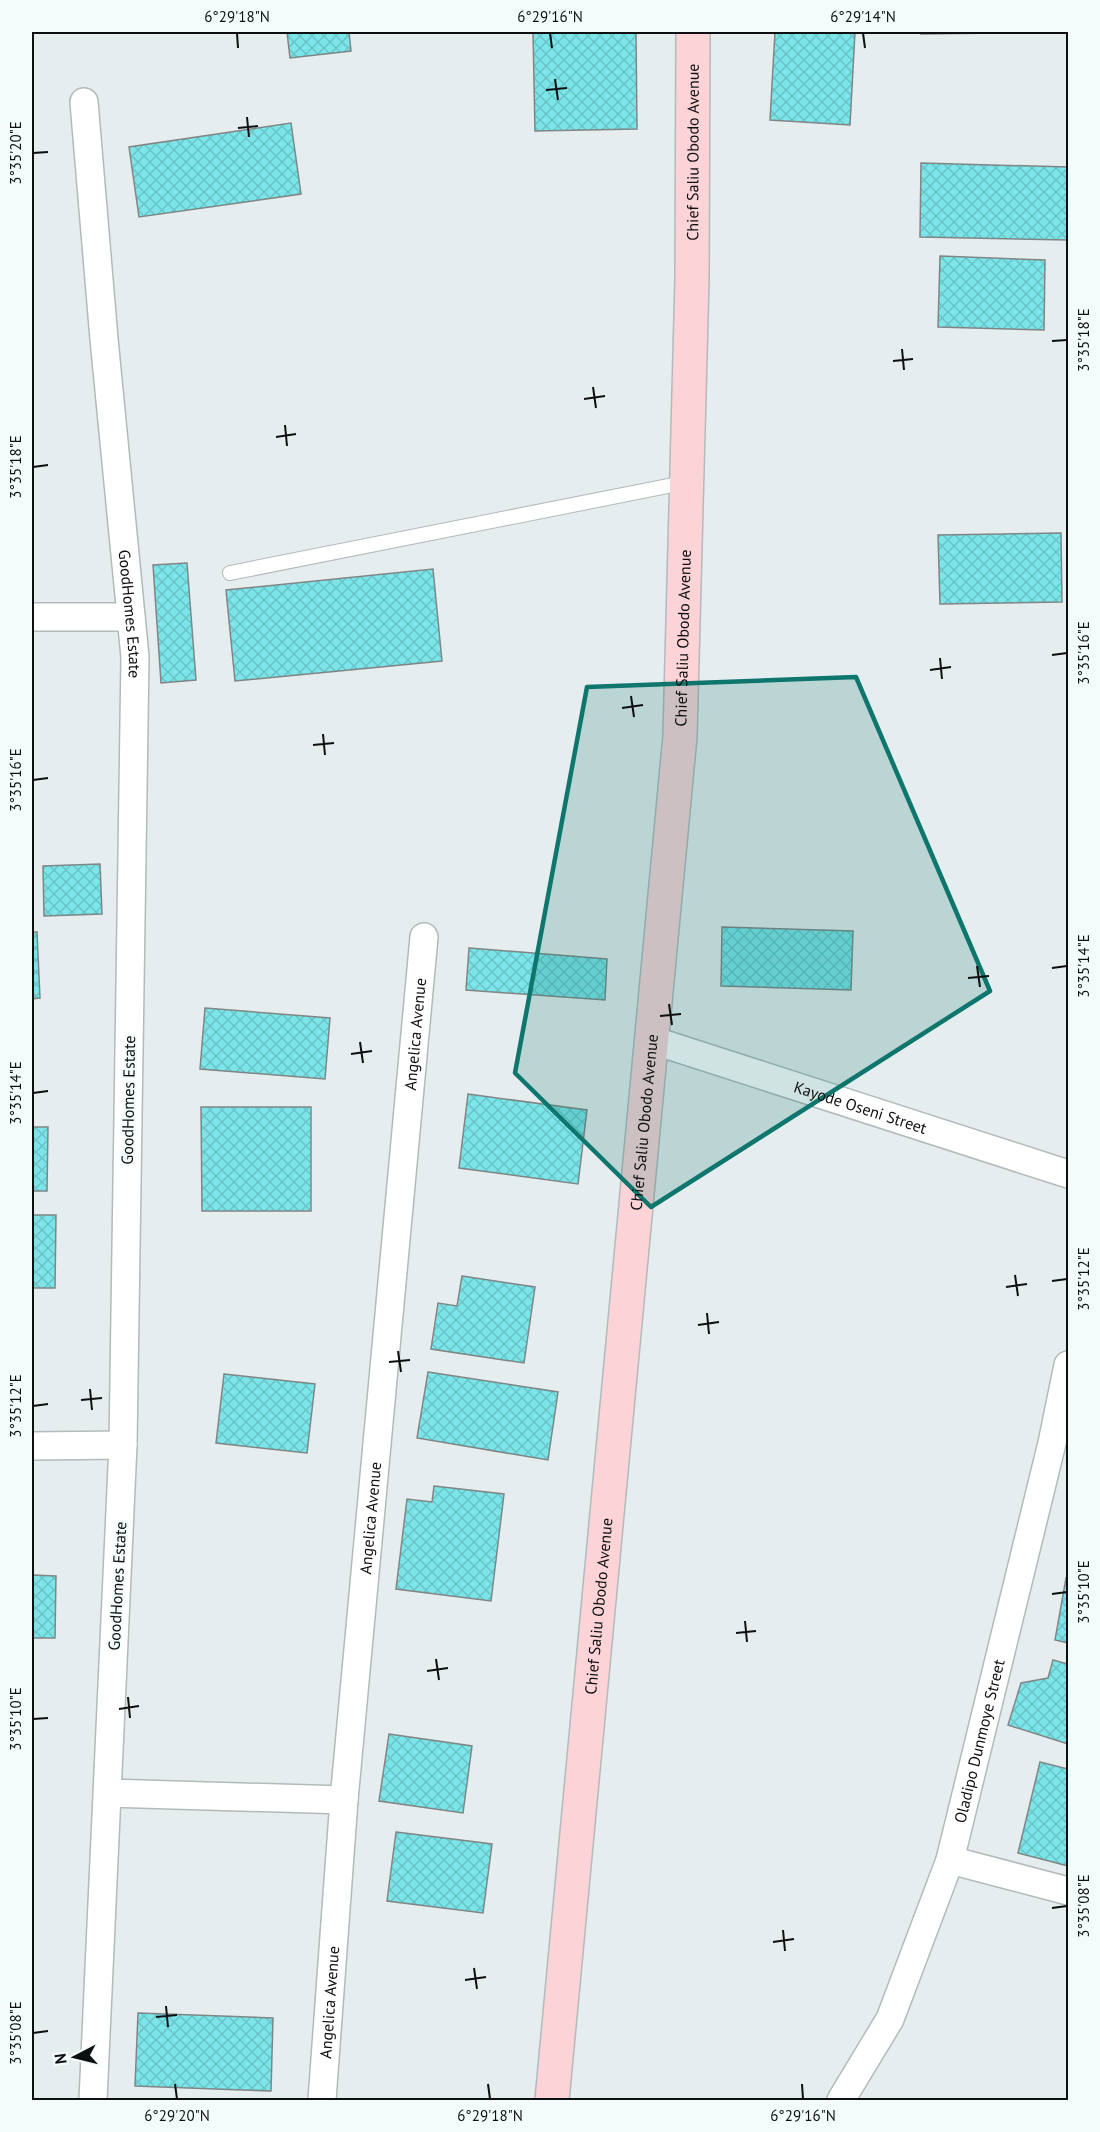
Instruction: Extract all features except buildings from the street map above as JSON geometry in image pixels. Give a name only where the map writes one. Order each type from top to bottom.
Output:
[{"type":"street","name":"Chief Saliu Obodo Avenue","points":[[552,2100],[680,736],[692,268],[693,32]]},
{"type":"street","name":"GoodHomes Estate","points":[[84,102],[135,657],[123,1445],[93,2100]]},
{"type":"street","points":[[32,617],[131,617]]},
{"type":"street","name":"Angelica Avenue","points":[[322,2100],[344,1800],[424,937]]},
{"type":"street","name":"Kayode Oseni Street","points":[[652,1040],[1068,1174]]},
{"type":"street","name":"Oladipo Dunmoye Street","points":[[841,2100],[890,2019],[950,1860],[1060,1445],[1068,1365]]},
{"type":"street","points":[[32,1446],[123,1445]]},
{"type":"street","points":[[108,1793],[344,1800]]},
{"type":"street","points":[[950,1860],[1068,1891]]},
{"type":"lane","points":[[230,573],[687,482]]},
{"type":"highlighted area","points":[[856,677],[990,991],[651,1207],[515,1073],[587,687]]}]
